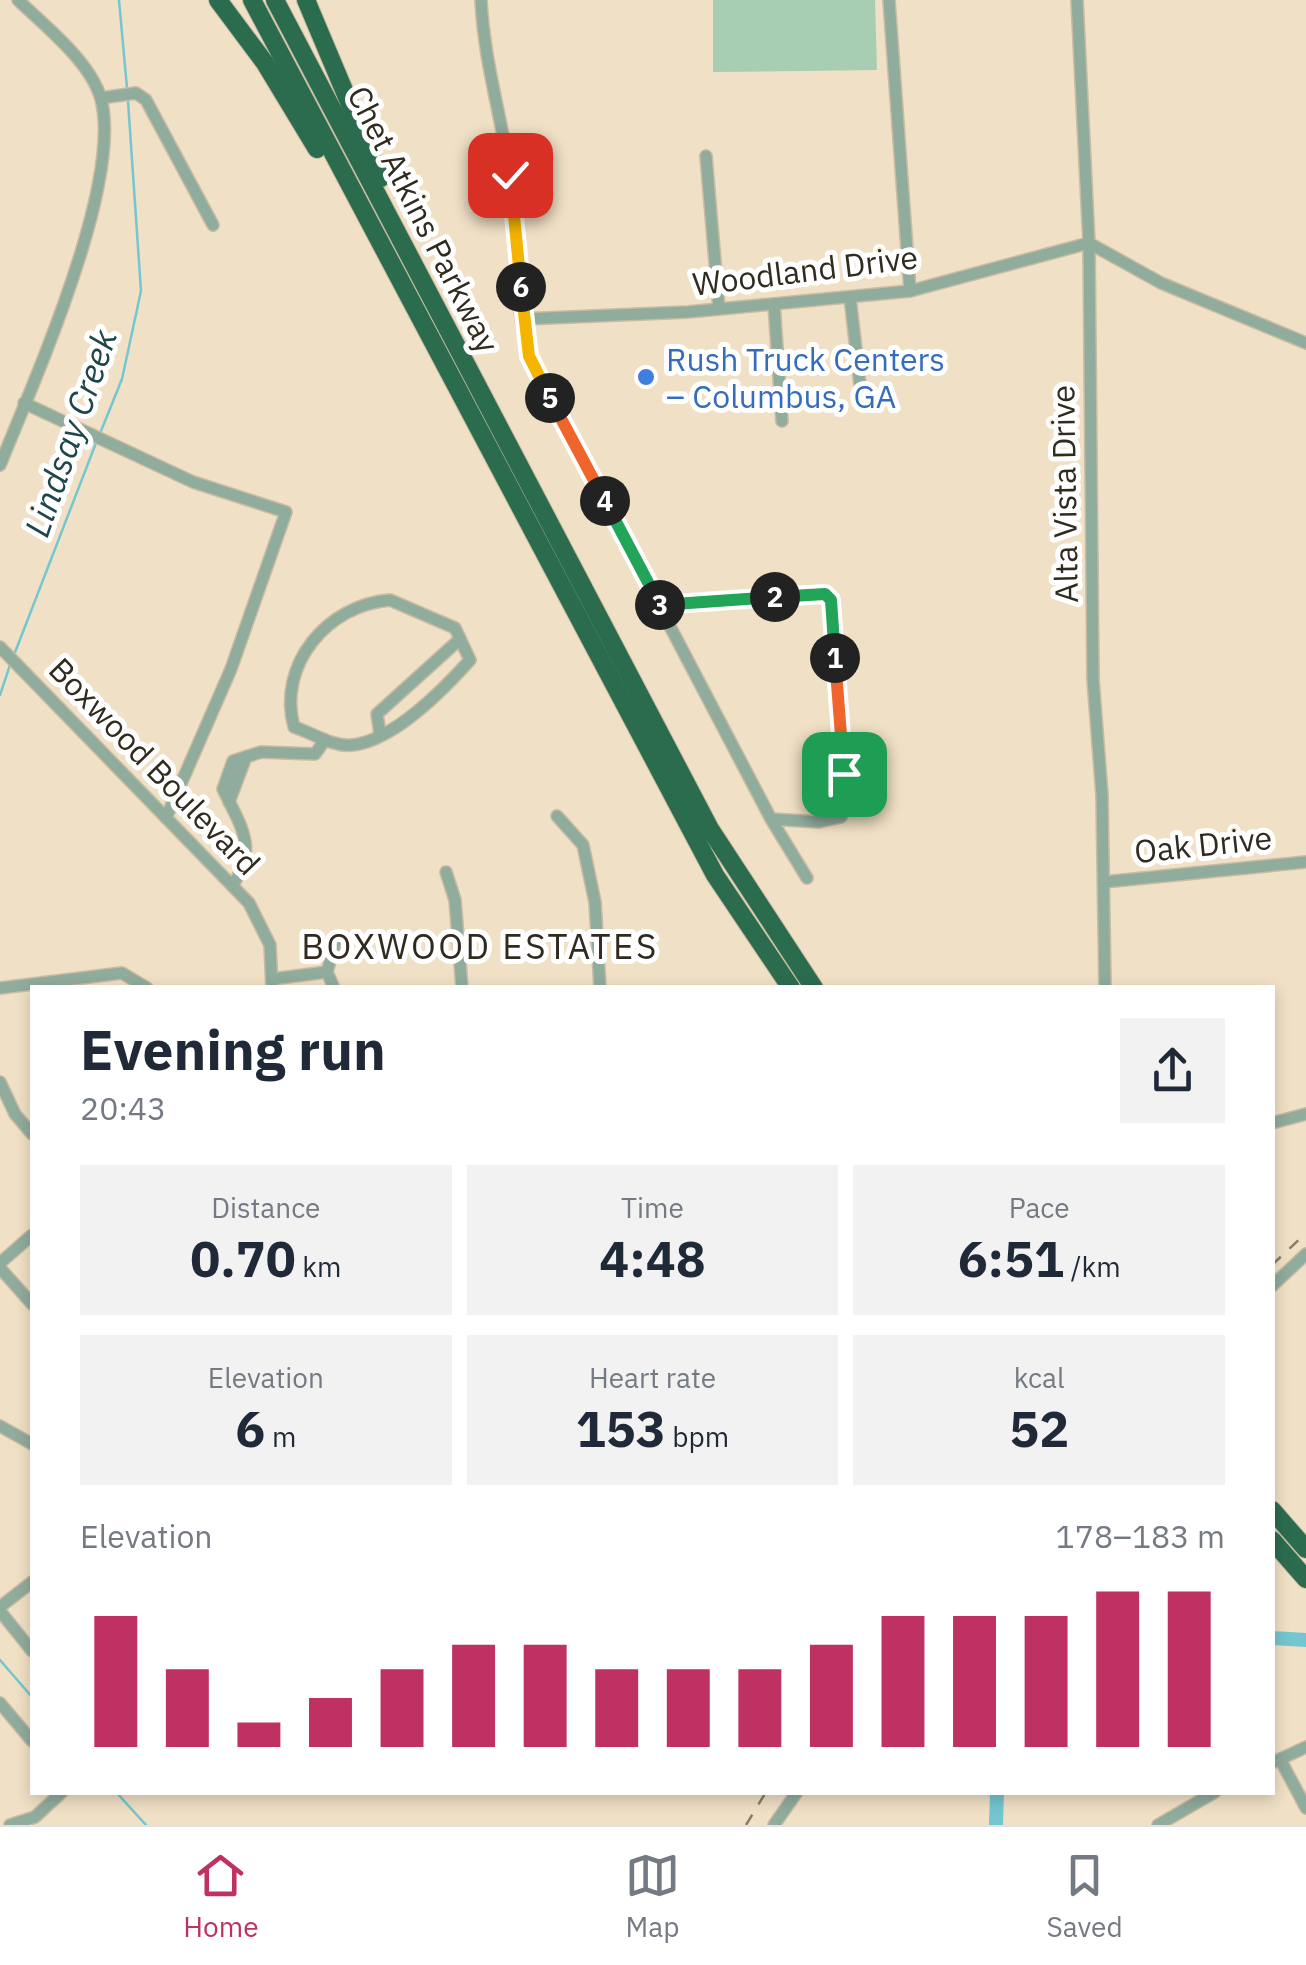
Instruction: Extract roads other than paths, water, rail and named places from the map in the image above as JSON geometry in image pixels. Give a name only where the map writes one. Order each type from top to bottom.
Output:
[{"type":"highway","points":[[218,0],[265,63],[402,290]]},
{"type":"highway","name":"Chet Atkins Parkway","points":[[252,0],[402,290],[715,874],[790,985]]},
{"type":"highway","name":"Chet Atkins Parkway","points":[[274,0],[710,829],[812,985]]},
{"type":"highway","points":[[306,0],[436,308]]},
{"type":"highway","points":[[1275,1513],[1306,1549]]},
{"type":"highway","points":[[1275,1543],[1306,1579]]},
{"type":"street","points":[[0,465],[96,207],[104,150],[101,98],[89,75],[18,0]]},
{"type":"street","points":[[481,0],[488,79],[510,175],[524,319],[534,367],[770,819],[806,878]]},
{"type":"street","points":[[889,0],[910,291]]},
{"type":"street","name":"Alta Vista Drive","points":[[1077,0],[1088,243],[1093,679],[1104,882],[1104,985]]},
{"type":"street","points":[[101,98],[136,93],[146,100],[212,224]]},
{"type":"street","points":[[706,156],[719,309]]},
{"type":"street","points":[[1088,243],[1161,283],[1306,343]]},
{"type":"street","name":"Woodland Drive","points":[[524,319],[719,309],[910,291],[1088,243]]},
{"type":"street","points":[[850,297],[862,402]]},
{"type":"street","points":[[774,304],[782,421]]},
{"type":"street","points":[[24,403],[193,482],[286,512],[231,670],[166,818]]},
{"type":"street","points":[[662,608],[825,594],[831,600],[847,802],[842,817],[818,822],[770,819]]},
{"type":"street","points":[[390,600],[454,628],[470,660],[426,706],[380,734],[349,746],[325,740],[294,727],[288,705],[302,654],[320,628],[390,600]]},
{"type":"street","points":[[380,734],[377,714],[460,639]]},
{"type":"street","name":"Boxwood Boulevard","points":[[0,648],[250,902],[270,945],[272,983]]},
{"type":"street","points":[[234,884],[244,868],[248,837],[229,802],[233,775],[246,757],[261,752],[315,754],[325,740]]},
{"type":"street","points":[[556,816],[583,845],[594,902],[600,985]]},
{"type":"street","name":"Oak Drive","points":[[1104,882],[1306,862]]},
{"type":"street","points":[[446,872],[455,900],[462,985]]},
{"type":"street","points":[[333,985],[327,972],[337,936]]},
{"type":"street","points":[[272,983],[327,972]]},
{"type":"street","points":[[0,988],[122,973],[142,985]]},
{"type":"street","points":[[0,1082],[30,1132]]},
{"type":"street","points":[[1275,1122],[1306,1114]]},
{"type":"street","points":[[30,1237],[0,1265],[30,1302]]},
{"type":"street","points":[[1275,1283],[1306,1254]]},
{"type":"street","points":[[0,1426],[30,1443]]},
{"type":"street","points":[[30,1584],[0,1609],[30,1648]]},
{"type":"street","points":[[0,1703],[30,1739]]},
{"type":"street","points":[[1306,1746],[1276,1761],[1306,1808]]},
{"type":"street","points":[[10,1825],[35,1817],[59,1795]]},
{"type":"street","points":[[774,1825],[795,1795]]},
{"type":"street","points":[[1158,1825],[1210,1795]]},
{"type":"waterway","name":"Lindsay Creek","points":[[119,0],[127,88]]},
{"type":"waterway","name":"Lindsay Creek","points":[[101,431],[122,379],[141,291],[128,101]]},
{"type":"waterway","name":"Lindsay Creek","points":[[14,655],[96,443]]},
{"type":"waterway","name":"Lindsay Creek","points":[[0,695],[11,662]]},
{"type":"waterway","points":[[1275,1638],[1306,1640]]},
{"type":"waterway","name":"Lindsay Creek","points":[[0,1660],[30,1695]]},
{"type":"waterway","name":"Lindsay Creek","points":[[119,1795],[146,1825]]},
{"type":"waterway","points":[[996,1825],[997,1795]]},
{"type":"railway","points":[[1275,1262],[1306,1233]]},
{"type":"railway","points":[[746,1825],[764,1795]]},
{"type":"place","name":"Rush Truck Centers – Columbus, GA","points":[[646,377]]},
{"type":"district","name":"BOXWOOD ESTATES","points":[[480,946]]}]
